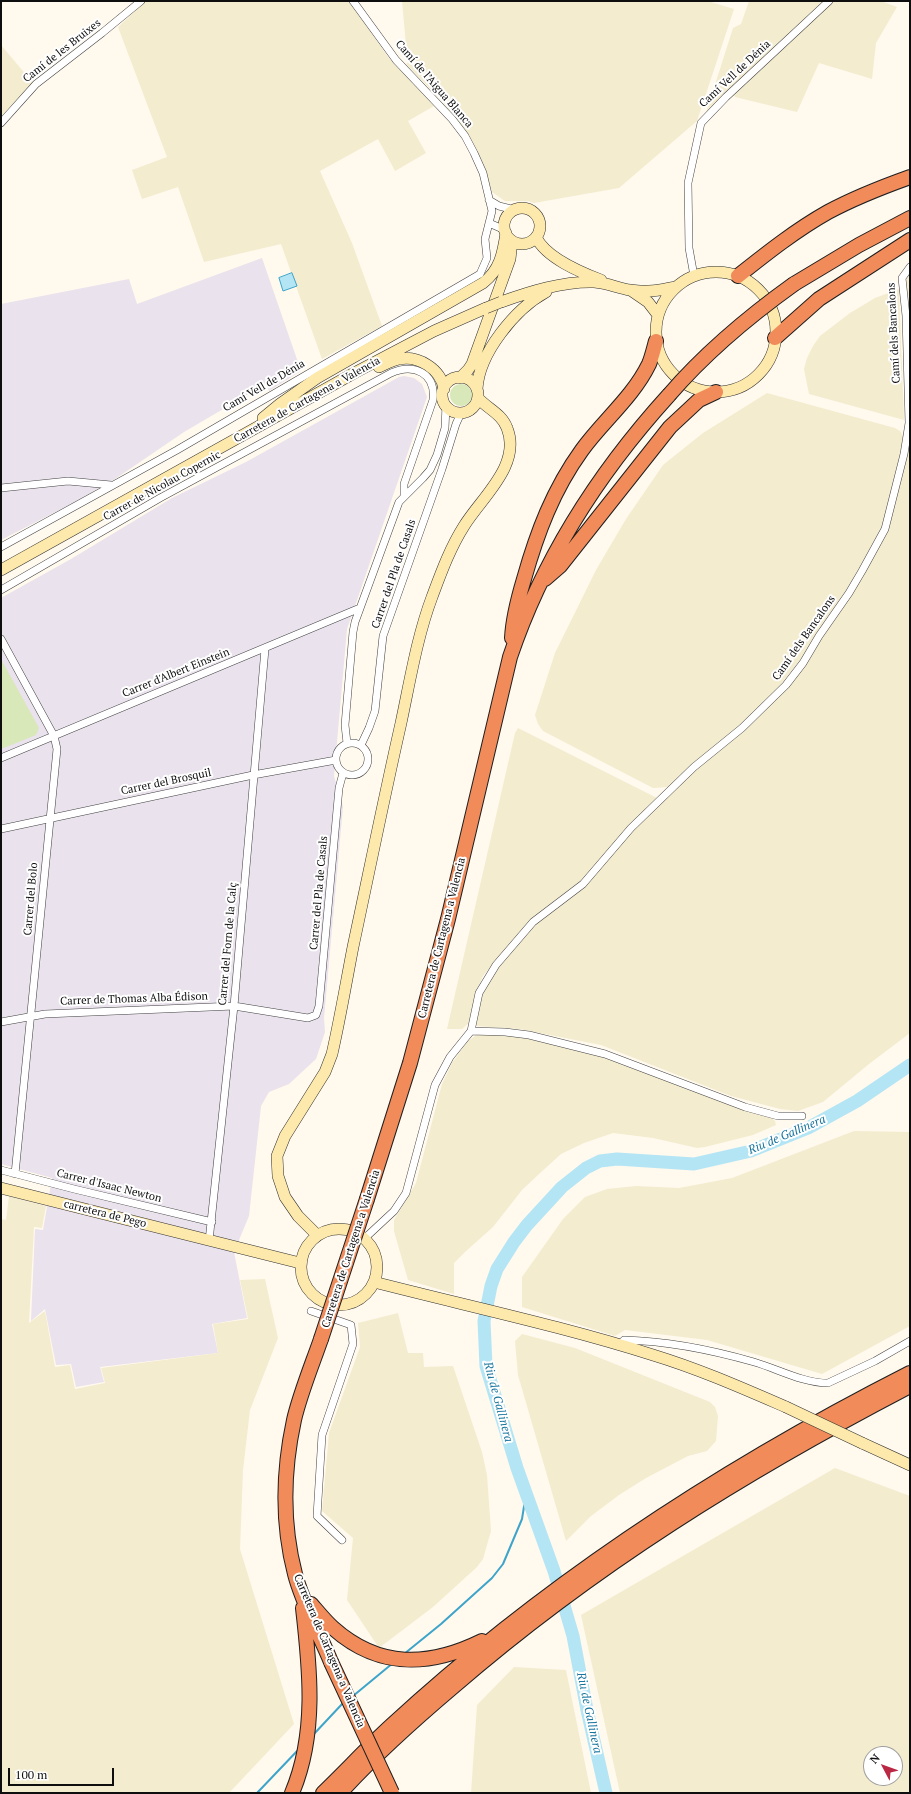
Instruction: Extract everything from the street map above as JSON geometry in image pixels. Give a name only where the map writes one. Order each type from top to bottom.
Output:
[{"type":"highway","points":[[738,276],[776,247],[828,212],[875,190],[910,177]]},
{"type":"highway","name":"Carretera de Cartagena a Valencia","points":[[392,1793],[331,1662],[295,1575],[286,1521],[285,1480],[288,1453],[295,1419],[410,1063],[450,911],[510,657],[520,627],[559,546],[607,470],[643,423],[723,340],[758,311],[794,284],[859,245],[910,218]]},
{"type":"highway","points":[[775,338],[819,299],[910,240]]},
{"type":"highway","points":[[510,657],[513,618],[533,547],[548,506],[564,476],[583,449],[641,378],[649,363],[656,341]]},
{"type":"highway","points":[[539,585],[560,566],[670,427],[699,400],[716,392]]},
{"type":"highway","points":[[340,1793],[426,1710],[517,1627],[619,1550],[745,1462],[910,1373]]},
{"type":"highway","points":[[619,1550],[754,1471],[910,1386]]},
{"type":"highway","points":[[302,1594],[334,1630],[352,1642],[374,1653],[410,1661],[455,1652],[500,1632],[517,1627]]},
{"type":"highway","points":[[292,1793],[299,1775],[305,1748],[310,1712],[308,1655],[302,1594]]},
{"type":"highway","points":[[323,1793],[391,1726],[500,1632]]},
{"type":"highway","points":[[344,1793],[355,1777]]},
{"type":"main road","points":[[476,390],[471,373],[472,364],[510,259],[511,237],[506,220],[511,212],[515,210],[527,209],[537,216],[540,229],[536,237],[530,242],[511,237]]},
{"type":"main road","points":[[246,433],[280,404],[316,378],[483,283],[492,275],[511,237]]},
{"type":"main road","points":[[536,237],[543,249],[560,260],[616,286]]},
{"type":"main road","points":[[709,272],[723,272],[738,276],[757,288],[764,296],[774,316],[775,338],[768,360],[754,378],[736,388],[716,392],[699,390],[670,372],[661,357],[655,332],[658,314],[665,299],[676,286],[694,276],[709,272]]},
{"type":"main road","name":"Carretera de Cartagena a Valencia","points":[[1,570],[399,349],[486,308],[501,302],[557,286],[595,282],[630,290],[652,291],[676,286]]},
{"type":"main road","points":[[472,409],[480,374],[486,359],[504,330],[529,304],[557,286]]},
{"type":"main road","name":"Carretera de Cartagena a Valencia","points":[[630,290],[648,302],[658,314]]},
{"type":"main road","points":[[246,433],[296,412],[388,363],[399,359],[411,358],[426,363],[439,376],[444,389],[443,397],[446,405],[452,411],[461,413],[478,407],[491,410]]},
{"type":"main road","points":[[460,378],[472,364]]},
{"type":"main road","points":[[317,1235],[298,1216],[285,1197],[280,1186],[278,1176],[277,1156],[285,1136],[325,1072],[332,1054],[396,742],[421,632],[430,602],[440,575],[463,527],[497,479],[507,462],[510,447],[507,427],[501,417],[491,410],[466,378],[451,380],[444,389]]},
{"type":"main road","name":"carretera de Pego","points":[[1,1188],[300,1263]]},
{"type":"main road","points":[[336,1228],[356,1232],[365,1238],[371,1246],[376,1258],[377,1270],[374,1282],[365,1295],[351,1304],[340,1306],[329,1305],[310,1294],[304,1284],[300,1263],[303,1252],[309,1243],[317,1235],[326,1230],[336,1228]]},
{"type":"main road","points":[[374,1282],[523,1319],[619,1345],[696,1370],[786,1407],[910,1465]]},
{"type":"street","name":"Camí de les Bruixes","points":[[1,123],[36,84],[141,1]]},
{"type":"street","name":"Camí de l’Aigua Blanca","points":[[353,1],[396,60],[447,113],[465,136],[483,173],[492,211]]},
{"type":"street","name":"Camí Vell de Dénia","points":[[694,276],[690,248],[688,183],[701,123],[829,1]]},
{"type":"street","points":[[489,200],[504,208],[515,210]]},
{"type":"street","points":[[492,211],[504,208]]},
{"type":"street","name":"Camí Vell de Dénia","points":[[1,547],[72,509],[111,485],[177,450],[436,299],[472,280],[480,274],[487,258],[485,239],[492,211]]},
{"type":"street","points":[[489,223],[511,237]]},
{"type":"street","name":"Camí dels Bancalons","points":[[471,1030],[478,993],[496,965],[510,948],[533,922],[583,884],[631,828],[694,767],[742,728],[786,685],[803,663],[858,577],[885,529],[909,423],[906,316],[902,278],[910,267]]},
{"type":"street","name":"Carrer de Nicolau Copernic","points":[[1,590],[160,498],[391,373],[406,368],[422,372]]},
{"type":"street","name":"Carrer del Pla de Casals","points":[[404,496],[404,484],[433,400],[432,385],[427,376],[422,372]]},
{"type":"street","name":"Carrer del Pla de Casals","points":[[347,743],[345,725],[353,632],[360,608],[397,507],[404,496],[418,484],[435,461],[445,428],[446,405]]},
{"type":"street","name":"Carrer del Pla de Casals","points":[[361,745],[370,728],[376,706],[380,651],[383,636],[461,413]]},
{"type":"street","points":[[1,488],[68,480],[111,485]]},
{"type":"street","name":"Carrer d'Albert Einstein","points":[[1,758],[265,649],[360,608]]},
{"type":"street","name":"Carrer del Bolo","points":[[1,639],[54,736],[57,748],[15,1174]]},
{"type":"street","name":"Carrer del Forn de la Calç","points":[[209,1241],[234,1006],[265,649]]},
{"type":"street","points":[[353,742],[361,745],[368,754],[368,762],[365,769],[355,775],[343,773],[338,768],[336,760],[339,749],[347,743],[353,742]]},
{"type":"street","name":"Carrer del Brosquil","points":[[1,829],[254,775],[336,760]]},
{"type":"street","name":"Carrer del Pla de Casals","points":[[316,1015],[319,1006],[339,788],[343,773]]},
{"type":"street","name":"Carrer de Thomas Alba Édison","points":[[1,1022],[45,1014],[234,1006],[308,1018],[316,1015]]},
{"type":"street","points":[[365,1238],[394,1211],[406,1193],[435,1086],[450,1057],[471,1030],[530,1035],[605,1054],[745,1107],[778,1116],[802,1116]]},
{"type":"street","name":"Carrer d'Isaac Newton","points":[[1,1170],[212,1222]]},
{"type":"street","points":[[311,1311],[351,1325],[353,1344],[322,1435],[318,1492],[317,1516],[342,1540]]},
{"type":"street","points":[[619,1345],[624,1340],[669,1343],[754,1362],[812,1381],[828,1383],[863,1367],[910,1341]]},
{"type":"shaded area","points":[[146,1],[349,1],[388,57],[434,106],[408,121],[426,153],[395,171],[378,139],[320,171],[352,243],[382,326],[322,359],[281,244],[204,262],[178,187],[142,199],[132,170],[167,157],[118,27]]},
{"type":"shaded area","points":[[402,1],[711,1],[734,9],[697,121],[619,188],[534,203],[527,201],[505,201],[492,192],[484,169],[465,130],[441,100],[406,64],[411,60],[407,56]]},
{"type":"shaded area","points":[[749,1],[824,1],[706,113],[733,28],[741,24]]},
{"type":"shaded area","points":[[834,1],[881,1],[897,7],[876,43],[872,79],[819,63],[797,112],[735,97],[734,95]]},
{"type":"shaded area","points":[[1,45],[33,83],[1,119]]},
{"type":"shaded area","points":[[262,258],[301,371],[269,391],[266,384],[184,432],[115,479],[71,504],[1,540],[1,304],[129,279],[137,304]]},
{"type":"shaded area","points":[[910,273],[910,365],[906,280]]},
{"type":"shaded area","points":[[899,289],[904,420],[809,394],[804,369],[807,358],[820,336],[850,313],[875,298]]},
{"type":"shaded area","points":[[404,376],[414,378],[422,384],[427,397],[347,629],[334,776],[343,807],[324,1018],[325,1032],[316,1059],[289,1084],[269,1092],[261,1106],[249,1216],[234,1252],[247,1318],[212,1324],[218,1353],[100,1367],[104,1382],[76,1387],[71,1364],[56,1365],[45,1309],[31,1321],[35,1229],[43,1230],[52,1178],[1,1164],[1,598],[71,559],[172,498],[246,462],[399,377]]},
{"type":"shaded area","points":[[767,393],[895,428],[900,431],[903,436],[902,446],[883,525],[848,588],[809,648],[780,686],[744,722],[668,787],[653,788],[543,731],[538,724],[535,715],[555,653],[596,570],[626,519],[663,465],[703,433]]},
{"type":"shaded area","points":[[910,430],[910,1033],[823,1102],[798,1111],[780,1109],[731,1096],[601,1045],[519,1029],[477,1026],[475,1022],[480,994],[491,974],[532,927],[592,877],[633,831],[696,769],[744,731],[820,639],[850,598],[875,554]]},
{"type":"shaded area","points":[[518,728],[659,799],[585,878],[500,955],[483,976],[477,990],[470,1022],[462,1029],[447,1029],[515,733]]},
{"type":"shaded area","points":[[478,1034],[511,1035],[595,1054],[755,1114],[770,1117],[775,1121],[776,1125],[753,1135],[697,1148],[653,1138],[613,1133],[584,1143],[561,1154],[539,1174],[522,1190],[493,1227],[454,1263],[454,1294],[408,1280],[394,1231],[394,1220],[416,1183],[442,1084],[452,1063],[468,1041]]},
{"type":"shaded area","points":[[854,1131],[910,1132],[910,1326],[822,1374],[707,1340],[625,1330],[615,1336],[522,1307],[522,1277],[563,1219],[585,1197],[607,1189],[636,1186],[679,1188],[732,1178]]},
{"type":"shaded area","points":[[9,1196],[46,1206],[42,1228],[34,1227],[29,1323],[45,1311],[55,1367],[70,1365],[75,1389],[105,1383],[101,1368],[218,1353],[213,1324],[248,1319],[240,1280],[265,1279],[278,1338],[250,1410],[243,1470],[240,1549],[294,1724],[229,1793],[1,1793],[1,1219],[6,1220]]},
{"type":"shaded area","points":[[398,1313],[408,1353],[423,1353],[424,1367],[453,1366],[482,1452],[487,1475],[491,1531],[483,1559],[477,1567],[433,1607],[379,1648],[347,1600],[353,1538],[322,1511],[329,1433],[360,1347],[358,1323]]},
{"type":"shaded area","points":[[522,1334],[575,1348],[710,1402],[715,1407],[718,1416],[716,1441],[707,1451],[688,1456],[646,1478],[619,1495],[591,1516],[566,1541],[518,1375],[515,1341]]},
{"type":"shaded area","points":[[835,1468],[910,1496],[910,1793],[620,1793],[581,1615]]},
{"type":"shaded area","points":[[514,1667],[566,1670],[591,1793],[471,1793],[477,1705]]},
{"type":"green space","points":[[461,384],[469,387],[472,395],[469,403],[461,406],[453,403],[450,395],[453,387]]},
{"type":"green space","points":[[1,659],[39,728],[36,735],[1,749]]},
{"type":"water","points":[[292,273],[297,286],[283,291],[279,278]]},
{"type":"waterway","name":"Riu de Gallinera","points":[[606,1793],[587,1710],[573,1636],[554,1571],[517,1468],[486,1366],[484,1321],[491,1286],[497,1269],[527,1225],[562,1187],[586,1168],[600,1161],[617,1159],[694,1164],[751,1151],[808,1128],[857,1101],[910,1065]]},
{"type":"waterway","points":[[404,1654],[441,1624],[492,1578],[503,1564],[522,1519],[526,1494]]},
{"type":"waterway","points":[[353,1696],[393,1663]]},
{"type":"waterway","points":[[313,1735],[343,1703]]},
{"type":"waterway","points":[[257,1793],[299,1749]]}]
